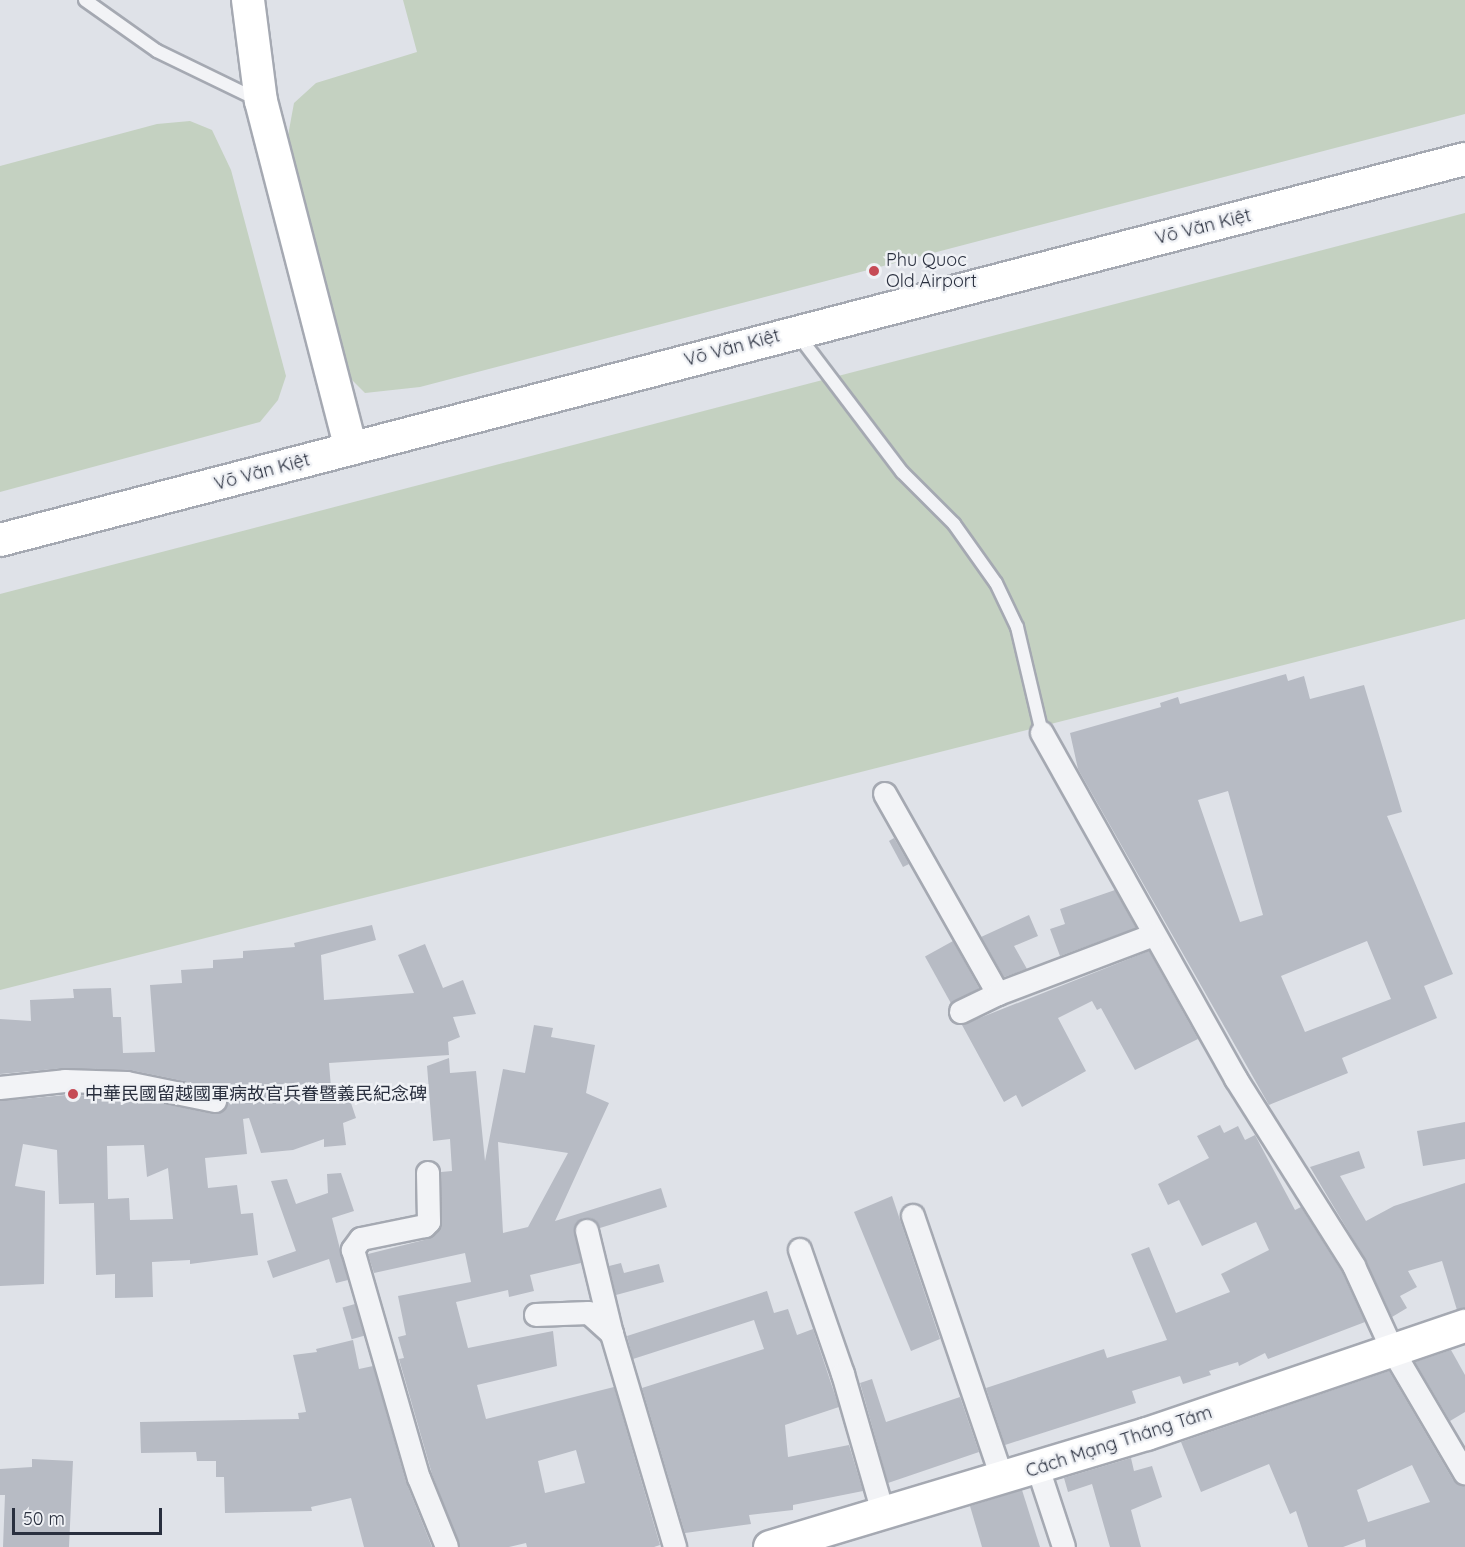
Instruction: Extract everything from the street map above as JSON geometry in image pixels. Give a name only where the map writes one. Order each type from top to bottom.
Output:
[{"type":"street","points":[[248,0],[261,101],[351,449]]},
{"type":"street","name":"Võ Văn Kiệt","points":[[0,540],[795,331],[1465,159]]},
{"type":"street","points":[[1042,733],[1236,1079],[1354,1266],[1393,1351],[1465,1473]]},
{"type":"street","points":[[885,794],[998,994]]},
{"type":"street","points":[[961,1012],[998,994],[1154,935]]},
{"type":"street","points":[[0,1088],[65,1081],[127,1083],[215,1101]]},
{"type":"street","points":[[428,1173],[429,1222],[361,1239],[353,1250],[419,1478],[447,1547]]},
{"type":"street","points":[[913,1216],[1002,1478]]},
{"type":"street","points":[[587,1232],[612,1335],[675,1547]]},
{"type":"street","points":[[800,1250],[843,1374],[884,1516]]},
{"type":"street","points":[[536,1315],[589,1313],[612,1335]]},
{"type":"street","name":"Cách Mạng Tháng Tám","points":[[770,1547],[884,1516],[1038,1468],[1465,1326]]},
{"type":"street","points":[[1038,1468],[1064,1547]]},
{"type":"lane","points":[[85,0],[157,51],[261,101]]},
{"type":"lane","points":[[795,331],[902,472],[954,524],[996,583],[1017,627],[1042,733]]},
{"type":"green space","points":[[403,0],[1465,0],[1465,114],[420,387],[365,393],[344,372],[287,141],[294,103],[316,83],[417,52]]},
{"type":"green space","points":[[190,121],[212,130],[231,170],[286,376],[278,400],[260,422],[0,492],[0,166],[157,124]]},
{"type":"green space","points":[[1465,213],[1465,619],[0,990],[0,594]]},
{"type":"building","points":[[1286,674],[1288,681],[1304,676],[1310,699],[1364,685],[1402,812],[1387,816],[1453,974],[1424,986],[1437,1018],[1342,1058],[1348,1073],[1269,1105],[1078,769],[1070,733],[1161,707],[1160,703],[1178,697],[1180,704]],"holes":[[[1228,791],[1263,915],[1240,922],[1198,800]],[[1367,941],[1391,999],[1305,1032],[1281,976]]]},
{"type":"building","points":[[894,838],[909,864],[903,867],[889,841]]},
{"type":"building","points":[[1115,890],[1136,928],[1060,956],[1050,929],[1065,924],[1060,909]]},
{"type":"building","points":[[1029,915],[1038,936],[1014,946],[1027,969],[1004,977],[981,937]]},
{"type":"building","points":[[372,925],[376,940],[321,955],[324,1000],[414,993],[398,955],[425,944],[443,988],[463,980],[476,1014],[453,1017],[460,1037],[448,1042],[449,1055],[329,1063],[332,1100],[348,1094],[356,1118],[343,1123],[346,1145],[324,1147],[324,1139],[293,1150],[261,1153],[249,1118],[243,1119],[247,1154],[205,1158],[208,1188],[237,1185],[241,1214],[253,1213],[258,1255],[190,1264],[190,1260],[152,1262],[153,1297],[115,1298],[115,1274],[96,1275],[94,1203],[59,1204],[57,1150],[23,1144],[15,1186],[45,1191],[44,1284],[0,1286],[0,1101],[66,1095],[125,1096],[213,1114],[225,1110],[228,1103],[224,1091],[218,1088],[130,1070],[65,1068],[0,1074],[0,1019],[31,1021],[30,1000],[74,998],[73,989],[111,988],[113,1017],[121,1017],[123,1053],[155,1052],[150,985],[182,983],[181,970],[213,968],[213,960],[243,958],[243,951],[295,947],[294,943]],"holes":[[[144,1145],[147,1177],[168,1168],[173,1219],[130,1220],[129,1198],[108,1199],[107,1146]]]},
{"type":"building","points":[[953,941],[979,988],[951,1004],[925,957]]},
{"type":"building","points":[[1149,951],[1198,1039],[1135,1070],[1101,1008],[1097,1010],[1092,1001],[1058,1018],[1086,1071],[1022,1107],[1016,1095],[1004,1102],[962,1025]]},
{"type":"building","points":[[534,1025],[553,1028],[551,1037],[595,1045],[586,1093],[609,1103],[555,1221],[661,1188],[667,1207],[600,1228],[591,1218],[583,1218],[574,1228],[581,1263],[530,1275],[534,1291],[509,1297],[508,1290],[456,1302],[468,1348],[553,1331],[557,1366],[477,1385],[486,1419],[614,1387],[660,1545],[654,1547],[527,1547],[526,1543],[509,1547],[460,1547],[432,1474],[399,1359],[404,1358],[398,1337],[406,1335],[398,1296],[471,1282],[465,1253],[374,1273],[368,1254],[428,1239],[442,1227],[441,1172],[452,1171],[450,1139],[433,1141],[427,1066],[449,1058],[450,1073],[476,1071],[485,1161],[503,1069],[525,1073]],"holes":[[[498,1142],[568,1153],[528,1227],[503,1233]],[[576,1450],[585,1483],[545,1493],[538,1461]]]},
{"type":"building","points":[[1465,1122],[1465,1159],[1423,1166],[1417,1131]]},
{"type":"building","points":[[1220,1125],[1224,1133],[1238,1126],[1245,1140],[1255,1135],[1295,1210],[1301,1207],[1342,1272],[1365,1322],[1268,1359],[1265,1353],[1239,1366],[1238,1362],[1209,1371],[1211,1375],[1183,1384],[1180,1376],[1132,1391],[1136,1403],[1005,1445],[986,1388],[1104,1349],[1107,1358],[1167,1340],[1131,1254],[1149,1247],[1176,1313],[1230,1292],[1221,1274],[1269,1250],[1256,1222],[1202,1246],[1179,1200],[1168,1205],[1158,1184],[1209,1158],[1197,1136]]},
{"type":"building","points":[[1359,1151],[1365,1168],[1340,1176],[1366,1221],[1394,1206],[1465,1183],[1465,1308],[1457,1310],[1442,1261],[1408,1271],[1417,1287],[1400,1296],[1407,1308],[1392,1317],[1365,1259],[1310,1167]]},
{"type":"building","points":[[341,1173],[354,1211],[332,1218],[348,1280],[336,1283],[329,1259],[273,1278],[267,1261],[296,1251],[271,1181],[287,1179],[296,1204],[328,1193],[327,1174]]},
{"type":"building","points":[[892,1196],[940,1339],[911,1351],[854,1212]]},
{"type":"building","points":[[621,1263],[624,1273],[659,1264],[664,1282],[616,1295],[609,1266]]},
{"type":"building","points":[[767,1291],[774,1313],[788,1309],[797,1335],[813,1329],[839,1407],[785,1425],[788,1457],[849,1445],[863,1491],[793,1505],[793,1510],[749,1515],[751,1524],[685,1533],[642,1388],[764,1349],[754,1320],[633,1359],[627,1336]]},
{"type":"building","points":[[355,1304],[364,1336],[352,1339],[343,1308]]},
{"type":"building","points":[[353,1340],[359,1369],[373,1366],[406,1482],[432,1547],[364,1547],[351,1498],[311,1507],[312,1511],[225,1513],[224,1477],[216,1477],[216,1461],[197,1461],[196,1452],[141,1453],[140,1422],[299,1419],[298,1413],[306,1412],[293,1355],[317,1352],[316,1349]]},
{"type":"building","points":[[1451,1350],[1465,1375],[1465,1412],[1450,1421],[1415,1362]]},
{"type":"building","points":[[1389,1371],[1453,1480],[1465,1487],[1465,1547],[1366,1547],[1365,1539],[1343,1547],[1308,1547],[1296,1511],[1290,1514],[1269,1464],[1201,1492],[1181,1442]],"holes":[[[1412,1465],[1430,1502],[1368,1522],[1357,1490]]]},
{"type":"building","points":[[872,1379],[886,1422],[960,1397],[979,1452],[888,1483],[860,1383]]},
{"type":"building","points":[[1131,1458],[1134,1471],[1152,1466],[1162,1497],[1131,1510],[1141,1547],[1110,1547],[1092,1484],[1068,1492],[1064,1478]]},
{"type":"building","points":[[32,1459],[73,1461],[69,1547],[3,1547],[5,1495],[0,1495],[0,1469],[32,1467]]},
{"type":"building","points":[[1022,1490],[1040,1547],[982,1547],[970,1506]]},
{"type":"place","name":"Phu Quoc Old Airport","points":[[874,271]]},
{"type":"place","name":"中華民國留越國軍病故官兵眷暨義民紀念碑","points":[[73,1094]]}]
